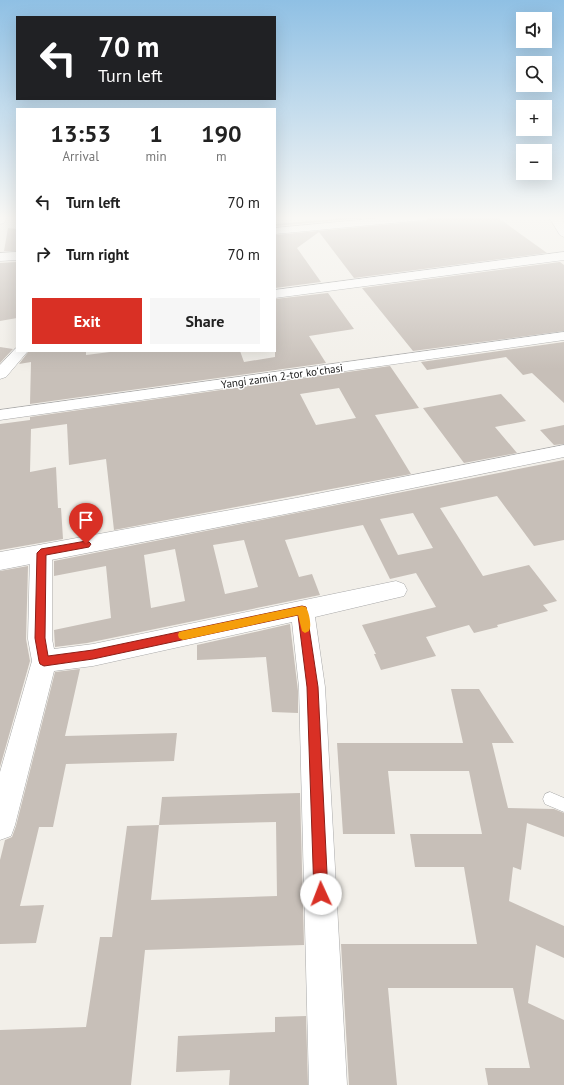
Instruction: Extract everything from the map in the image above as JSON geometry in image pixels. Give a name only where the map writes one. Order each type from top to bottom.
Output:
[{"type":"street","points":[[276,294],[476,268]]},
{"type":"street","name":"Yangi zamin 2-tor koʻchasi","points":[[0,415],[564,336]]},
{"type":"street","points":[[0,374],[20,352]]},
{"type":"street","points":[[0,561],[288,507],[564,451]]},
{"type":"street","points":[[0,825],[44,661],[40,638],[41,553]]},
{"type":"street","points":[[44,661],[93,654],[396,590]]},
{"type":"street","points":[[302,610],[312,687],[328,1085]]},
{"type":"lane","points":[[550,799],[564,805]]},
{"type":"building","points":[[0,268],[16,268],[16,318],[0,321]]},
{"type":"building","points":[[276,268],[311,268],[321,282],[276,288]]},
{"type":"building","points":[[346,268],[434,268],[354,278]]},
{"type":"building","points":[[517,268],[564,268],[564,331],[413,351],[362,288]]},
{"type":"building","points":[[328,293],[354,329],[309,336],[326,363],[30,404],[31,362],[19,364],[28,352],[86,352],[86,355],[110,352],[240,352],[244,362],[275,357],[276,299]]},
{"type":"building","points":[[564,342],[564,403],[532,373],[523,375],[506,357],[427,370],[421,362]]},
{"type":"building","points":[[0,347],[13,349],[0,363]]},
{"type":"building","points":[[390,366],[419,408],[375,415],[411,474],[114,530],[106,459],[69,465],[67,424],[31,429],[30,472],[56,467],[58,508],[61,508],[63,539],[0,550],[0,424],[30,420],[30,417]],"holes":[[[339,388],[356,418],[316,425],[300,394]]]},
{"type":"building","points":[[501,394],[526,421],[495,427],[517,453],[464,463],[423,408]]},
{"type":"building","points":[[564,425],[564,444],[554,445],[540,430]]},
{"type":"building","points":[[564,460],[564,540],[534,546],[497,496],[440,508],[483,576],[529,565],[557,601],[543,605],[548,611],[497,625],[498,627],[474,633],[469,625],[426,637],[436,656],[381,670],[374,654],[376,654],[362,625],[436,607],[416,573],[390,579],[363,525],[285,540],[299,577],[312,574],[320,595],[87,643],[55,647],[54,630],[111,618],[106,566],[54,576],[54,561]],"holes":[[[413,513],[433,548],[398,555],[380,519]],[[244,540],[258,587],[225,594],[213,545]],[[175,549],[185,601],[151,608],[144,555]]]},
{"type":"building","points":[[28,566],[26,639],[30,661],[0,767],[0,571]]},
{"type":"building","points":[[290,624],[298,691],[298,713],[272,712],[266,657],[197,660],[197,645]]},
{"type":"building","points":[[80,669],[65,736],[177,733],[174,761],[66,764],[53,827],[39,827],[20,906],[44,905],[36,943],[0,944],[0,860],[5,840],[12,837],[16,826],[55,672]]},
{"type":"building","points":[[451,689],[479,689],[514,743],[492,743],[508,808],[554,809],[564,813],[564,837],[527,823],[521,870],[513,867],[509,901],[564,926],[564,958],[536,945],[528,1003],[564,1020],[564,1085],[488,1085],[485,1068],[530,1068],[513,988],[388,988],[397,1085],[349,1085],[341,944],[477,944],[464,867],[415,867],[410,834],[482,834],[469,771],[388,771],[395,834],[343,834],[337,743],[463,743]]},
{"type":"building","points":[[300,793],[304,945],[145,950],[131,1085],[0,1085],[0,1030],[86,1027],[100,937],[112,937],[127,826],[159,825],[162,797]],"holes":[[[276,822],[277,896],[151,900],[159,825]]]},
{"type":"building","points":[[306,1016],[308,1085],[229,1085],[230,1070],[176,1072],[178,1036],[275,1032],[275,1017]]},
{"type":"slow traffic","points":[[183,635],[302,610],[305,628]]},
{"type":"route","points":[[86,544],[41,553],[40,638],[44,661],[93,654],[302,610],[312,687],[321,894]]}]
